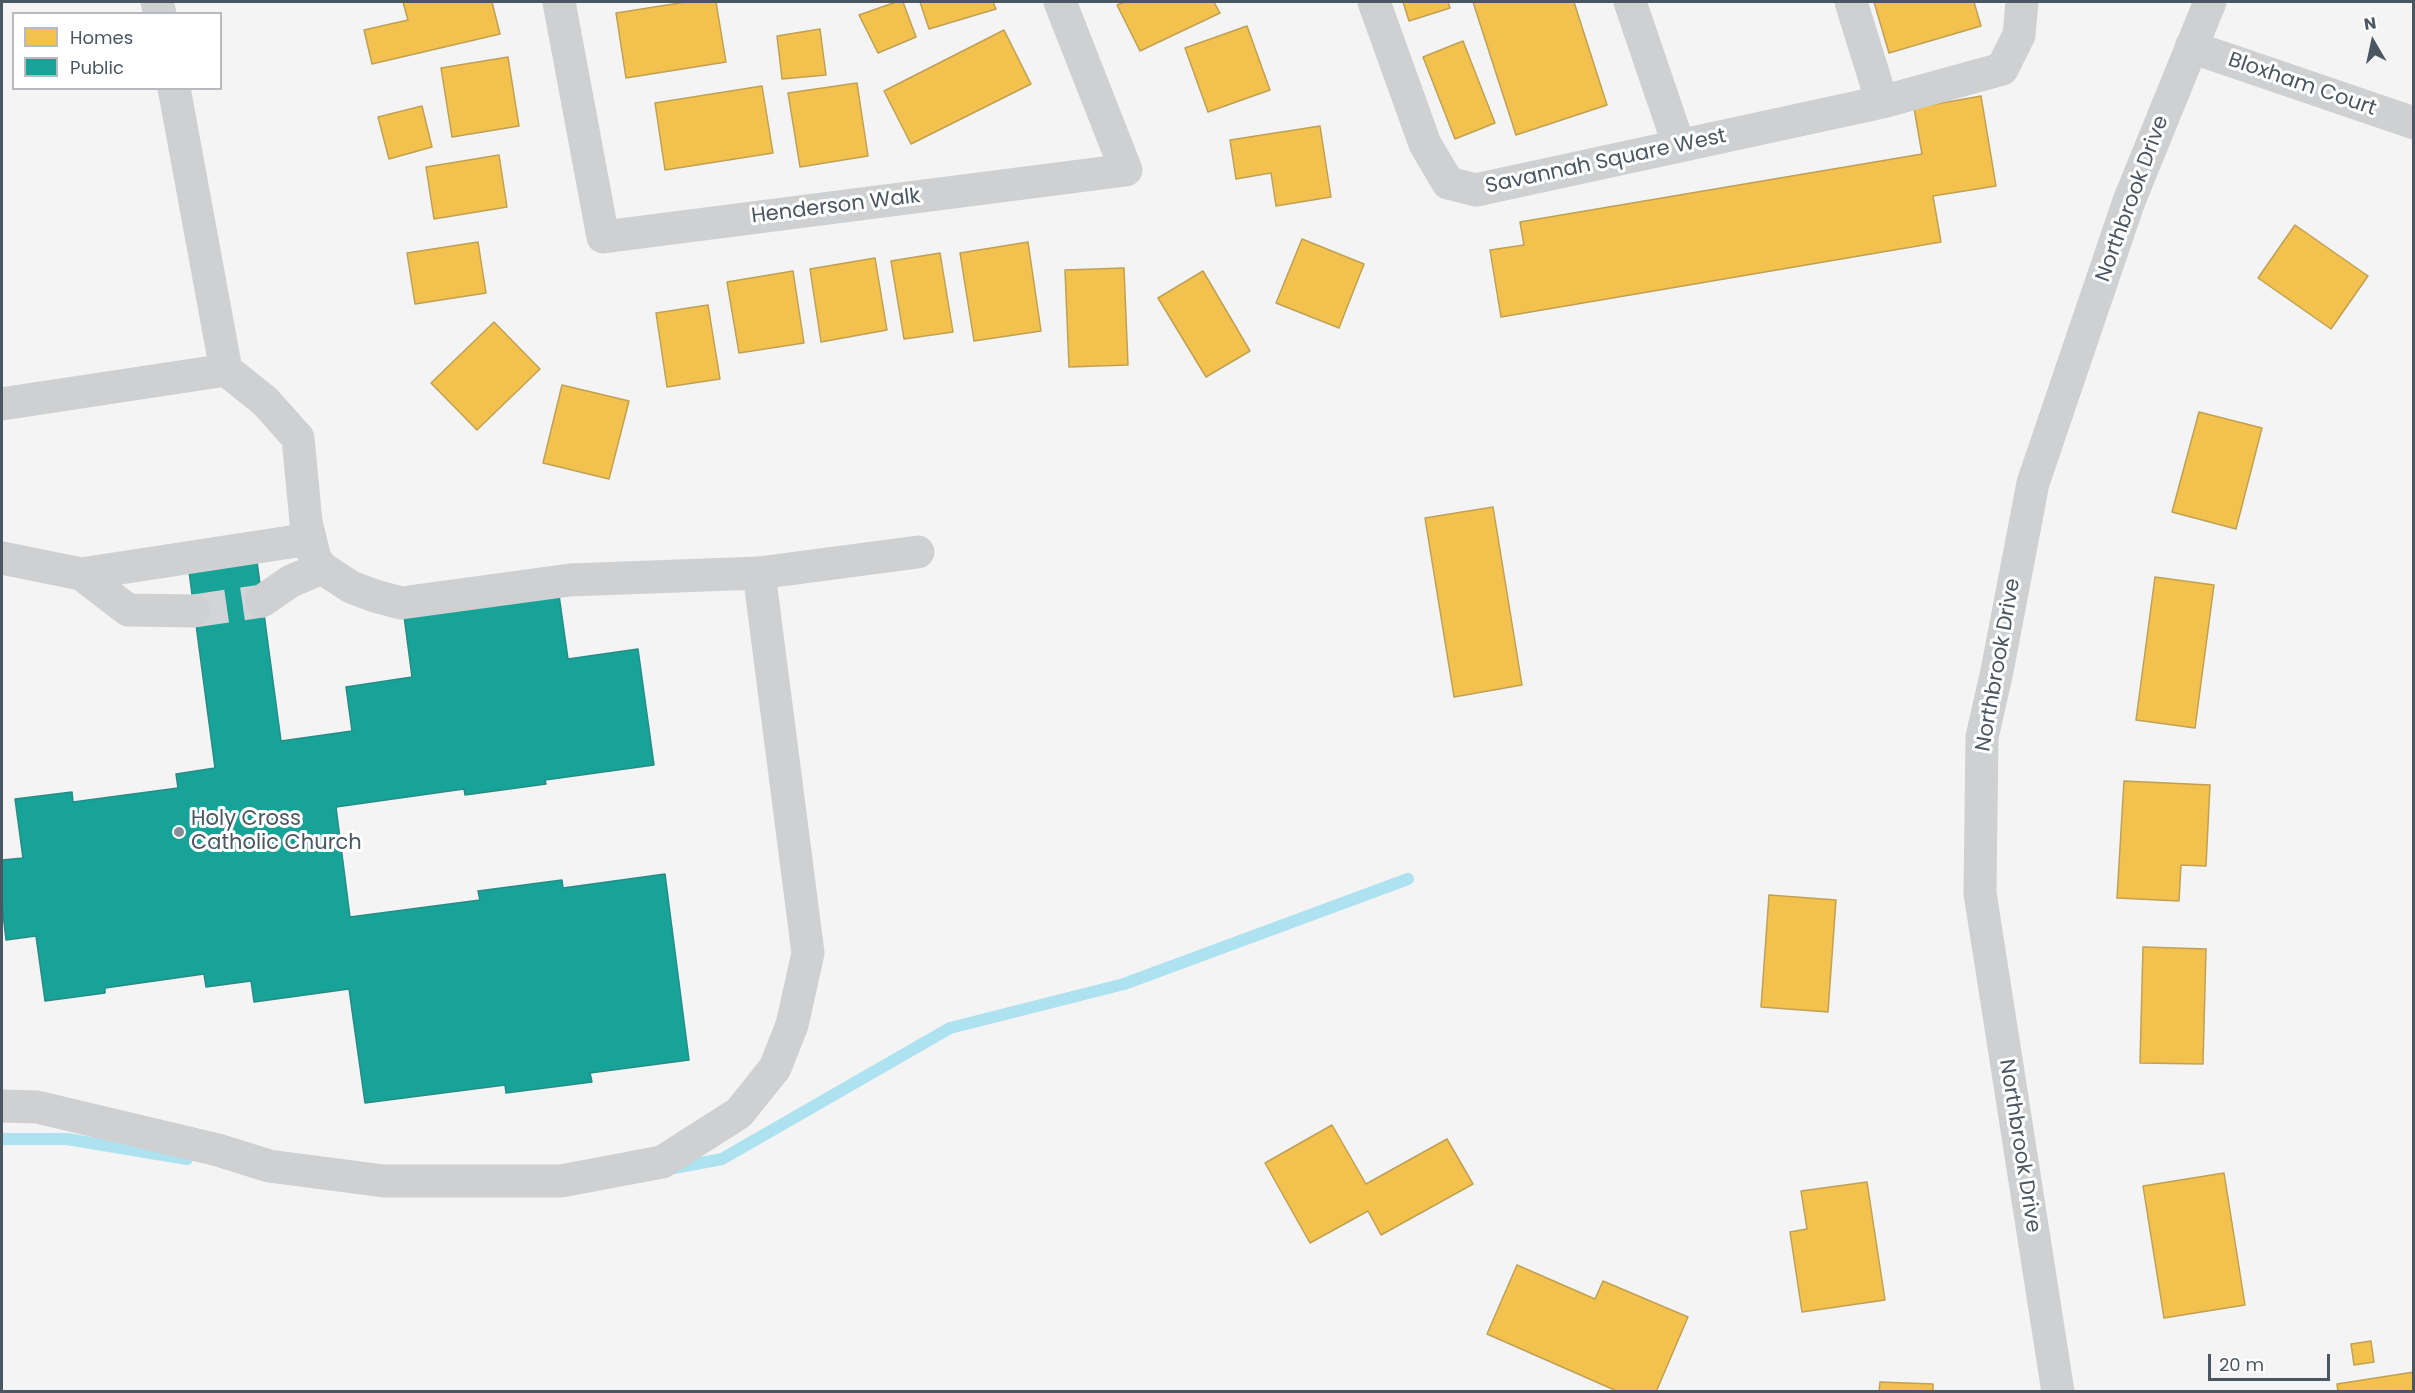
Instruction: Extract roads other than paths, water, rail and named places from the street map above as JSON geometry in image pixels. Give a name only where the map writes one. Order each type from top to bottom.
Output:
[{"type":"street","name":"Henderson Walk","points":[[559,2],[603,237],[1126,170],[1060,2]]},
{"type":"street","name":"Savannah Square West","points":[[1374,2],[1425,144],[1448,183],[1476,190],[1882,102],[2002,69],[2019,36],[2022,2]]},
{"type":"street","points":[[1630,2],[1679,146]]},
{"type":"street","points":[[1851,2],[1882,102]]},
{"type":"street","name":"Northbrook Drive","points":[[2058,1392],[1980,893],[1982,737],[2033,483],[2129,201],[2210,2]]},
{"type":"street","name":"Bloxham Court","points":[[2191,46],[2414,123]]},
{"type":"street","points":[[174,90],[226,370],[265,401],[298,438],[306,522],[315,559],[322,568],[351,586],[400,603],[570,580],[759,573],[918,552]]},
{"type":"street","points":[[2,404],[226,370]]},
{"type":"street","points":[[2,558],[81,574],[310,539]]},
{"type":"street","points":[[262,601],[291,581],[322,568]]},
{"type":"street","points":[[2,1106],[37,1107],[218,1150],[269,1166],[384,1181],[561,1181],[662,1162],[739,1113],[775,1068],[792,1025],[808,953],[759,573]]},
{"type":"street","points":[[81,574],[128,610],[194,611]]},
{"type":"waterway","points":[[674,1168],[722,1159],[950,1028],[1124,984],[1408,879]]},
{"type":"waterway","points":[[2,1139],[67,1139],[187,1159]]},
{"type":"tunnel","points":[[194,611],[262,601]]},
{"type":"place","name":"Holy Cross Catholic Church","points":[[179,832]]}]
